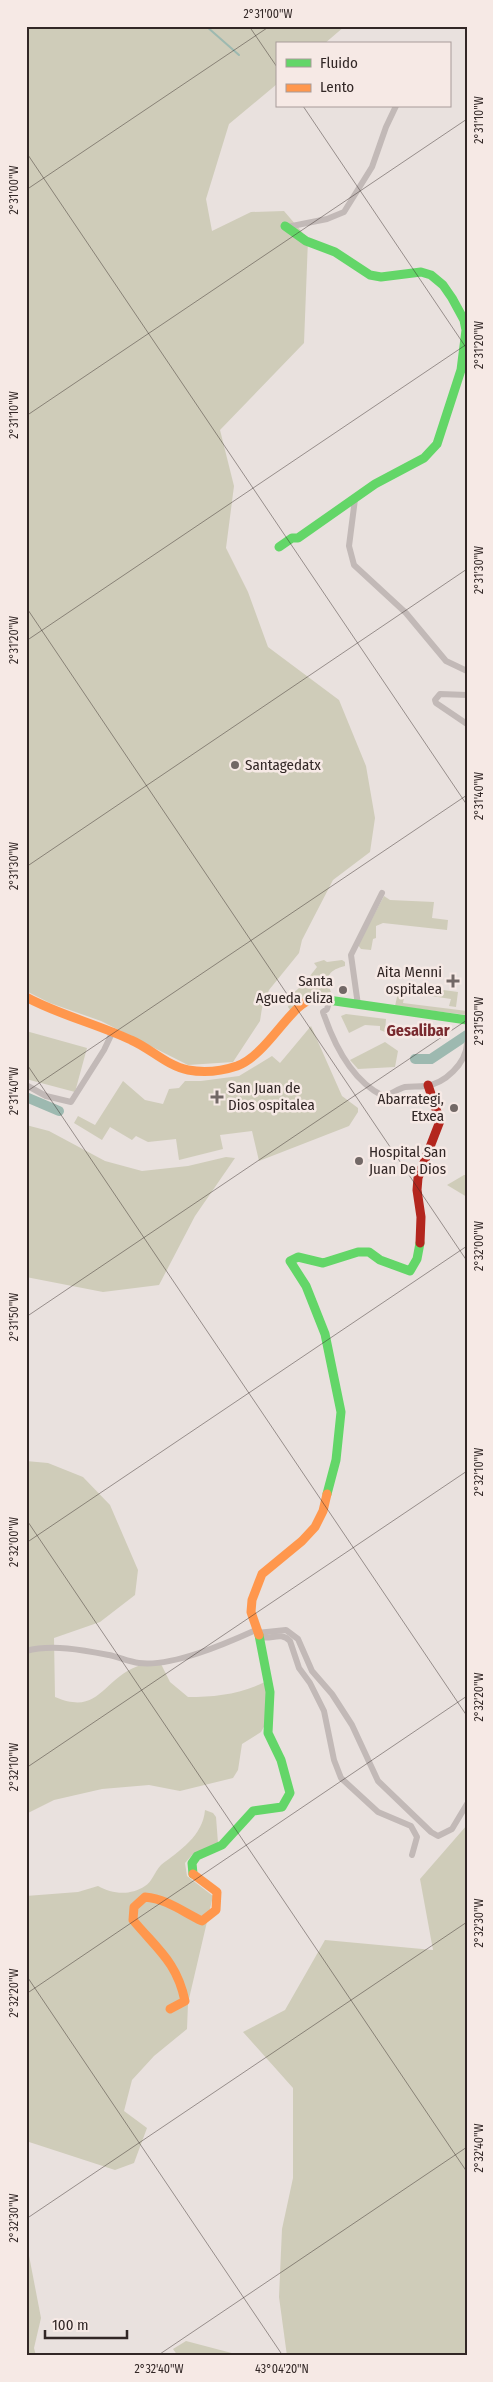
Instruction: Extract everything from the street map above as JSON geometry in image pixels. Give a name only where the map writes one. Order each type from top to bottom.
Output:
[{"type":"street","points":[[286,226],[327,219],[344,212],[372,167],[386,127],[395,108]]},
{"type":"street","points":[[279,547],[292,538],[298,538],[380,481],[424,458],[436,444],[461,370],[466,341],[464,320],[452,298],[442,285],[427,274],[414,273],[381,277],[370,275],[335,252],[306,241],[286,226]]},
{"type":"street","points":[[355,499],[349,546],[354,565],[406,613],[446,662],[467,671]]},
{"type":"street","points":[[467,695],[440,694],[435,700],[436,703],[467,724]]},
{"type":"street","points":[[358,1005],[351,955],[382,893]]},
{"type":"street","points":[[26,997],[52,1011],[113,1031],[187,1070],[205,1071],[226,1069],[249,1061],[262,1051],[305,1002],[316,998],[467,1020]]},
{"type":"street","points":[[330,999],[327,1009],[323,1012],[346,1062],[361,1082],[383,1096],[404,1088],[428,1085],[458,1067],[466,1055],[467,1044]]},
{"type":"street","points":[[26,1086],[46,1096],[71,1102],[104,1050],[113,1031]]},
{"type":"street","points":[[170,2009],[185,2001],[183,1986],[174,1964],[133,1920],[134,1907],[145,1897],[154,1897],[168,1902],[192,1917],[202,1920],[210,1917],[217,1911],[219,1903],[217,1892],[193,1875],[192,1862],[197,1856],[222,1845],[253,1811],[282,1807],[290,1793],[280,1760],[268,1733],[270,1692],[267,1668],[251,1612],[252,1600],[258,1582],[272,1564],[302,1541],[315,1527],[324,1511],[336,1460],[341,1412],[325,1334],[306,1286],[290,1261],[298,1257],[323,1263],[358,1252],[370,1252],[380,1260],[402,1269],[410,1271],[415,1267],[421,1210],[416,1187],[423,1160],[440,1121],[428,1085]]},
{"type":"street","points":[[26,1651],[44,1647],[109,1655],[138,1663],[156,1663],[217,1648],[257,1633],[286,1630],[298,1640],[312,1671],[332,1694],[352,1725],[378,1781],[431,1832],[438,1836],[452,1829],[467,1804]]},
{"type":"street","points":[[257,1633],[262,1638],[282,1636],[290,1641],[299,1668],[310,1683],[324,1711],[330,1745],[339,1775],[349,1787],[378,1812],[412,1826],[417,1837],[412,1855]]},
{"type":"shaded area","points":[[26,26],[345,26],[326,42],[276,42],[276,85],[229,124],[206,199],[212,231],[251,212],[284,211],[308,239],[304,343],[220,430],[234,486],[226,548],[248,592],[268,647],[339,700],[366,766],[375,818],[370,852],[333,880],[302,940],[299,953],[269,990],[262,1008],[260,1021],[233,1062],[188,1065],[101,1021],[50,1003],[26,991]]},
{"type":"shaded area","points":[[384,896],[390,900],[434,902],[432,918],[448,920],[447,930],[383,923],[376,926],[376,938],[373,939],[371,950],[361,949],[358,945]]},
{"type":"shaded area","points":[[324,960],[327,962],[342,960],[345,962],[345,966],[336,969],[328,977],[331,992],[304,1000],[291,1011],[288,1007],[290,1002],[286,1000],[299,988],[307,986],[306,981],[317,967],[314,963]]},
{"type":"shaded area","points":[[400,984],[458,992],[456,1007],[449,1006],[451,999],[405,992],[403,1003],[467,1011],[467,1015],[395,1006]]},
{"type":"shaded area","points":[[346,1014],[386,1019],[385,1032],[380,1030],[380,1026],[365,1025],[349,1033],[341,1016]]},
{"type":"shaded area","points":[[311,1026],[342,1096],[358,1108],[358,1112],[349,1126],[259,1161],[252,1131],[220,1135],[223,1149],[179,1160],[176,1139],[148,1142],[136,1136],[132,1140],[110,1127],[102,1140],[74,1123],[78,1116],[95,1125],[123,1081],[145,1100],[163,1104],[169,1089],[179,1088],[185,1081],[239,1076],[272,1056],[280,1063]]},
{"type":"shaded area","points":[[26,1031],[87,1048],[75,1092],[26,1079]]},
{"type":"shaded area","points":[[385,1042],[398,1051],[395,1067],[358,1069],[350,1060]]},
{"type":"shaded area","points":[[26,1125],[49,1131],[105,1161],[142,1171],[188,1166],[226,1157],[235,1158],[195,1216],[159,1285],[103,1292],[26,1277]]},
{"type":"shaded area","points":[[467,1175],[467,1197],[447,1185]]},
{"type":"shaded area","points":[[26,1461],[48,1463],[83,1477],[110,1505],[138,1570],[135,1595],[100,1622],[54,1638],[55,1697],[70,1702],[82,1702],[91,1699],[100,1694],[126,1672],[138,1666],[150,1664],[161,1664],[170,1682],[188,1697],[228,1694],[248,1689],[267,1681],[265,1725],[261,1732],[242,1744],[238,1770],[233,1778],[180,1791],[149,1785],[102,1789],[54,1800],[26,1814]]},
{"type":"shaded area","points":[[205,1810],[213,1813],[216,1817],[218,1843],[192,1855],[185,1863],[187,1876],[213,1896],[188,2003],[187,2029],[154,2056],[132,2080],[124,2111],[147,2128],[134,2163],[115,2170],[26,2141],[26,1896],[78,1892],[98,1886],[109,1891],[121,1893],[139,1889],[150,1882],[161,1865],[195,1835],[200,1828]]},
{"type":"shaded area","points":[[467,1825],[467,2356],[287,2356],[279,2297],[282,2229],[293,2178],[293,2088],[243,2032],[285,2010],[325,1940],[433,1950],[420,1879]]},
{"type":"shaded area","points":[[26,2240],[41,2318],[34,2348],[36,2356],[26,2356]]},
{"type":"shaded area","points":[[186,2341],[243,2356],[178,2356],[173,2349]]},
{"type":"waterway","points":[[206,26],[239,55]]},
{"type":"waterway","points":[[415,1059],[431,1059],[467,1035]]},
{"type":"waterway","points":[[26,1097],[59,1111]]},
{"type":"traffic: fast","points":[[279,547],[292,538],[298,538],[375,484],[424,458],[437,444],[461,370],[466,330],[464,320],[452,298],[443,285],[431,275],[421,272],[381,277],[370,275],[335,252],[306,241],[285,226]]},
{"type":"traffic: fast","points":[[328,1000],[467,1020]]},
{"type":"traffic: fast","points":[[327,1494],[336,1460],[341,1412],[325,1334],[306,1286],[290,1261],[298,1257],[323,1263],[358,1252],[369,1252],[380,1260],[410,1271],[417,1259],[420,1243]]},
{"type":"traffic: fast","points":[[193,1874],[192,1863],[197,1856],[222,1845],[253,1811],[282,1807],[290,1793],[281,1760],[268,1733],[270,1692],[259,1635]]},
{"type":"traffic: slow","points":[[26,997],[131,1040],[180,1068],[200,1071],[231,1068],[249,1060],[288,1018],[307,1001],[316,998],[328,1000]]},
{"type":"traffic: slow","points":[[259,1635],[251,1612],[252,1600],[262,1574],[302,1541],[315,1527],[323,1511],[327,1494]]},
{"type":"traffic: slow","points":[[170,2009],[185,2001],[177,1976],[165,1957],[133,1920],[134,1907],[145,1897],[153,1898],[168,1903],[202,1921],[216,1910],[217,1892],[193,1874]]},
{"type":"traffic: jam","points":[[420,1243],[421,1217],[417,1190],[418,1178],[440,1121],[428,1085]]},
{"type":"place","name":"Santagedatx","points":[[235,765]]},
{"type":"place","name":"Aita Menni ospitalea","points":[[453,981]]},
{"type":"place","name":"Santa Agueda eliza","points":[[343,990]]},
{"type":"place","name":"San Juan de Dios ospitalea","points":[[217,1097]]},
{"type":"place","name":"Abarrategi, Etxea","points":[[454,1108]]},
{"type":"place","name":"Hospital San Juan De Dios","points":[[359,1161]]},
{"type":"district","name":"Gesalibar","points":[[418,1030]]}]
